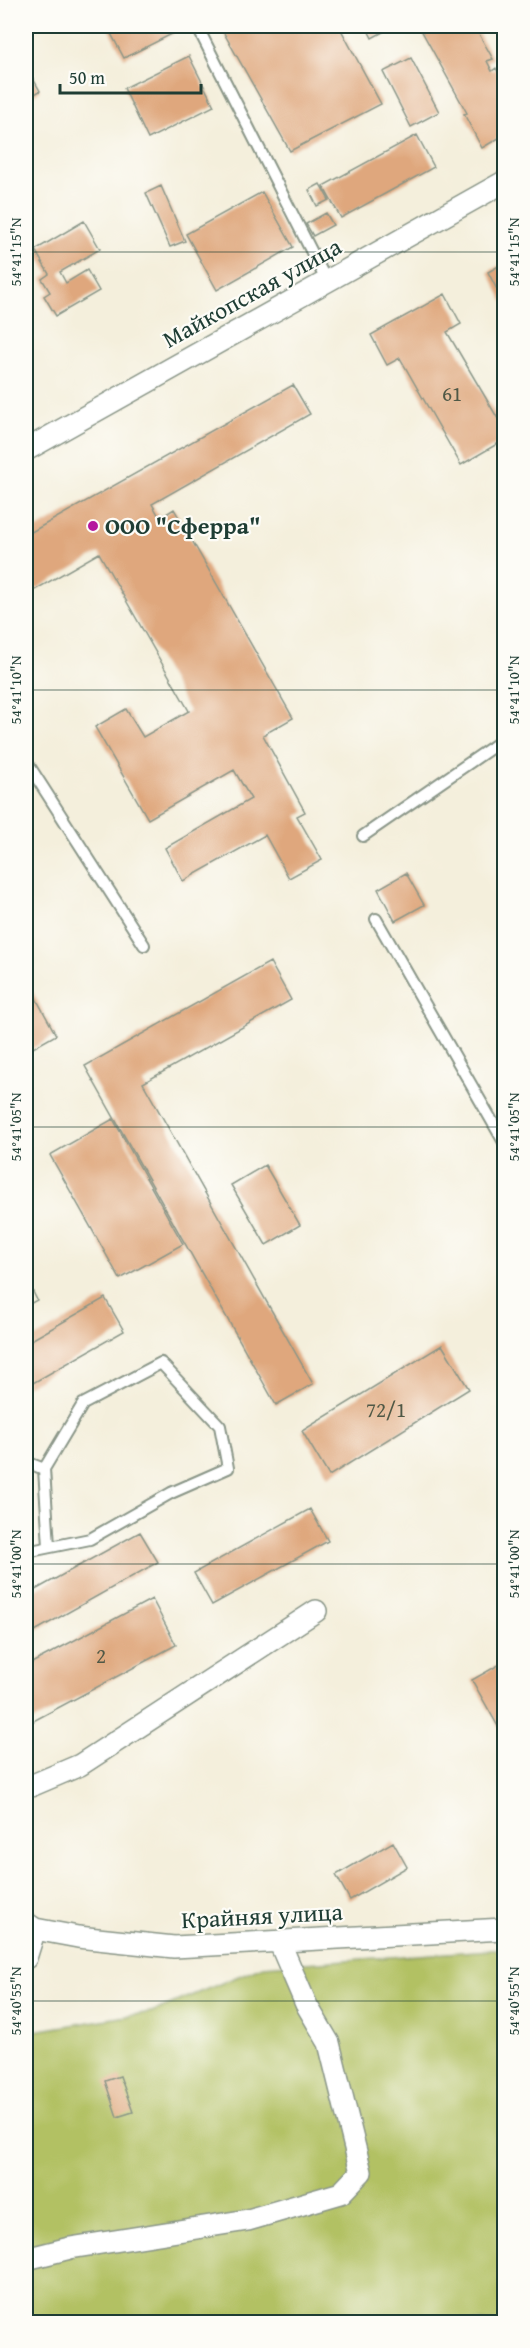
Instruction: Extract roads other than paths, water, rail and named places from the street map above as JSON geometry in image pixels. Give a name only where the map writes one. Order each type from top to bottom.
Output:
[{"type":"street","name":"Майкопская улица","points":[[26,450],[504,182]]},
{"type":"street","points":[[26,1788],[80,1765],[316,1611]]},
{"type":"street","points":[[26,1958],[30,1926]]},
{"type":"street","name":"Крайняя улица","points":[[30,1926],[78,1937],[174,1947],[504,1929]]},
{"type":"street","points":[[26,2259],[70,2248],[248,2220],[341,2193],[361,2172],[329,2043],[306,2004],[279,1941]]},
{"type":"lane","points":[[197,26],[326,280]]},
{"type":"lane","points":[[363,836],[504,739]]},
{"type":"lane","points":[[26,761],[144,945]]},
{"type":"lane","points":[[376,919],[504,1142]]},
{"type":"lane","points":[[26,1552],[90,1539],[171,1494],[228,1468],[220,1426],[161,1363],[83,1404],[44,1469],[49,1546]]},
{"type":"lane","points":[[26,1462],[44,1469]]},
{"type":"place","name":"ООО \"Сферра\"","points":[[93,526]]}]
